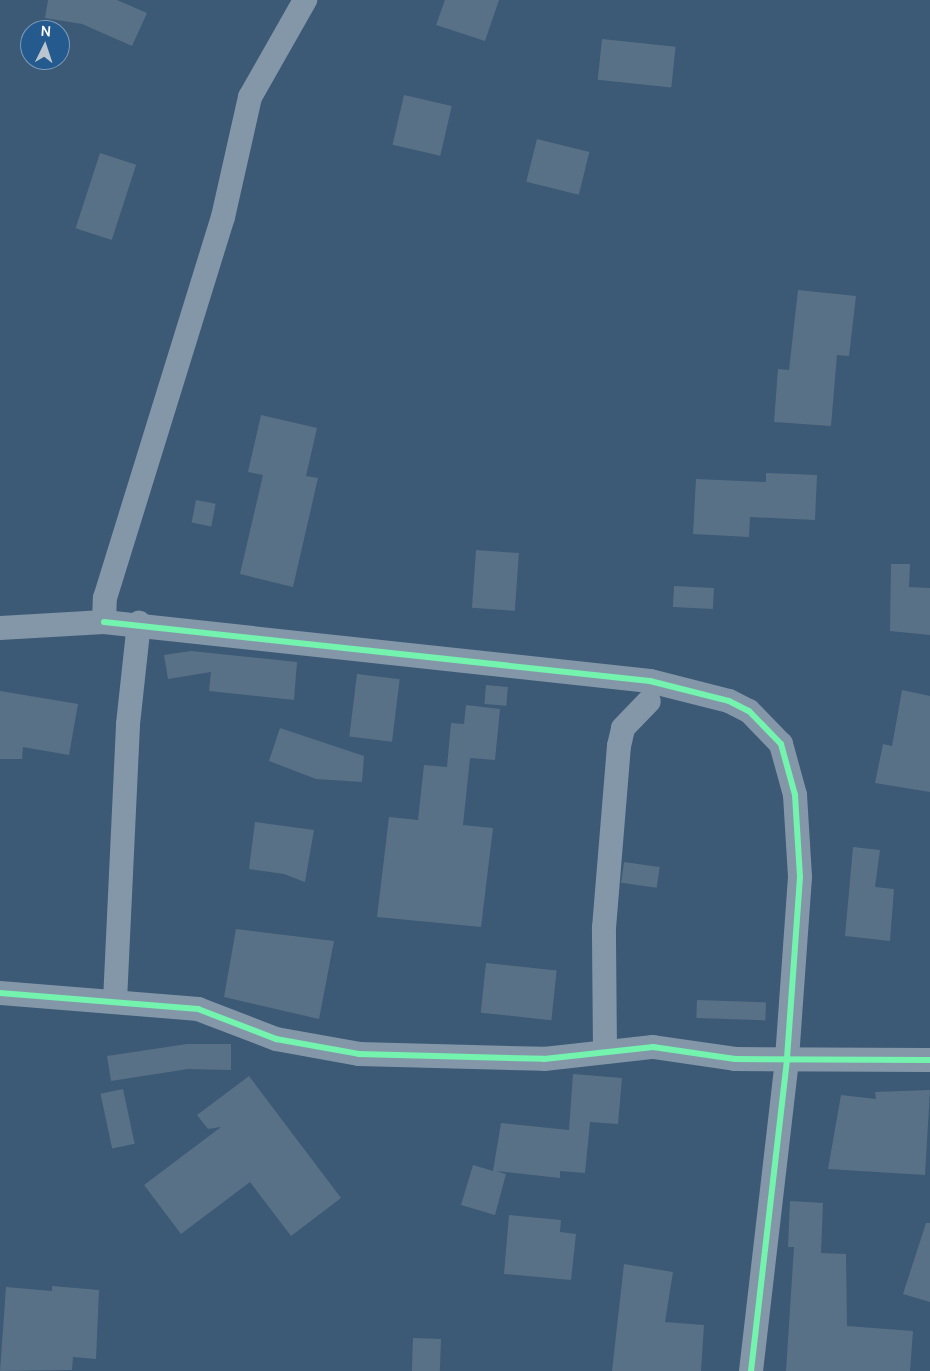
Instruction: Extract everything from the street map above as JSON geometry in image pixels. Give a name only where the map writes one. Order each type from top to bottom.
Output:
[{"type":"street","points":[[104,622],[105,598],[223,216],[250,97],[305,0]]},
{"type":"street","points":[[0,628],[104,622],[139,623],[650,681],[720,699],[748,711],[780,744],[795,795],[800,877],[787,1060],[752,1371]]},
{"type":"street","points":[[115,1001],[128,724],[139,623]]},
{"type":"street","points":[[605,1052],[604,928],[618,755],[622,728],[649,701]]},
{"type":"street","points":[[0,993],[198,1009],[276,1040],[334,1051],[544,1059],[653,1047],[735,1059],[930,1060]]},
{"type":"building","points":[[48,0],[117,0],[147,13],[132,46],[82,24],[70,22],[70,20],[45,18]]},
{"type":"building","points":[[445,0],[499,0],[485,41],[436,25]]},
{"type":"building","points":[[602,39],[676,47],[671,88],[598,80]]},
{"type":"building","points":[[404,95],[452,106],[440,156],[393,145]]},
{"type":"building","points":[[537,139],[589,152],[579,195],[526,182]]},
{"type":"building","points":[[100,153],[136,165],[112,240],[76,228]]},
{"type":"building","points":[[798,290],[856,296],[849,356],[837,355],[831,426],[774,422],[778,369],[789,370]]},
{"type":"building","points":[[261,415],[317,428],[306,476],[318,478],[293,587],[240,574],[263,475],[248,472]]},
{"type":"building","points":[[766,473],[817,475],[815,520],[750,517],[749,537],[693,534],[696,479],[766,482]]},
{"type":"building","points":[[196,500],[216,504],[211,526],[192,523]]},
{"type":"building","points":[[476,550],[519,553],[515,611],[472,608]]},
{"type":"building","points":[[891,564],[910,564],[909,587],[930,588],[930,635],[890,631]]},
{"type":"building","points":[[674,586],[714,588],[713,609],[673,607]]},
{"type":"building","points":[[191,651],[297,662],[294,700],[209,691],[211,672],[168,679],[164,655]]},
{"type":"building","points":[[357,674],[400,679],[392,742],[349,737]]},
{"type":"building","points":[[486,685],[508,687],[506,706],[484,704]]},
{"type":"building","points":[[902,690],[930,696],[930,792],[875,783],[883,744],[892,746]]},
{"type":"building","points":[[0,691],[78,704],[69,755],[23,747],[22,759],[0,759]]},
{"type":"building","points":[[466,705],[500,709],[495,760],[470,758],[463,825],[493,828],[481,927],[377,917],[389,817],[418,820],[424,765],[447,767],[451,723],[464,724]]},
{"type":"building","points":[[280,728],[364,756],[362,782],[316,779],[269,761]]},
{"type":"building","points":[[255,822],[314,830],[305,882],[284,874],[249,869]]},
{"type":"building","points":[[853,847],[880,850],[875,887],[894,889],[890,941],[845,936]]},
{"type":"building","points":[[624,862],[660,867],[657,888],[621,883]]},
{"type":"building","points":[[236,929],[334,941],[319,1019],[224,997]]},
{"type":"building","points":[[486,963],[557,970],[551,1020],[481,1013]]},
{"type":"building","points":[[697,1000],[766,1002],[765,1020],[696,1018]]},
{"type":"building","points":[[187,1044],[231,1044],[231,1070],[188,1069],[111,1081],[107,1056]]},
{"type":"building","points":[[573,1074],[622,1078],[618,1124],[590,1122],[585,1173],[560,1171],[560,1178],[496,1171],[506,1174],[495,1215],[461,1205],[473,1165],[493,1171],[501,1123],[569,1130]]},
{"type":"building","points":[[249,1076],[341,1198],[291,1236],[250,1182],[181,1234],[144,1185],[221,1127],[208,1129],[197,1115]]},
{"type":"building","points":[[123,1089],[135,1144],[112,1149],[101,1094]]},
{"type":"building","points":[[930,1090],[925,1175],[828,1169],[841,1095],[876,1099],[875,1092]]},
{"type":"building","points":[[790,1201],[823,1203],[821,1253],[846,1254],[847,1326],[913,1331],[910,1371],[786,1371],[794,1247],[788,1247]]},
{"type":"building","points":[[509,1215],[561,1220],[560,1232],[576,1234],[571,1280],[504,1274]]},
{"type":"building","points":[[926,1223],[930,1223],[930,1302],[903,1294]]},
{"type":"building","points":[[624,1264],[673,1272],[665,1322],[704,1325],[701,1371],[612,1371]]},
{"type":"building","points":[[52,1286],[99,1290],[96,1359],[73,1357],[72,1370],[0,1371],[6,1287],[52,1291]]},
{"type":"building","points":[[413,1338],[441,1339],[440,1371],[412,1371]]},
{"type":"cycle path","points":[[104,622],[650,681],[729,701],[749,711],[781,744],[795,795],[800,877],[787,1060],[751,1371]]},
{"type":"cycle path","points":[[0,993],[198,1009],[276,1039],[359,1054],[544,1059],[653,1047],[735,1059],[930,1060]]}]
